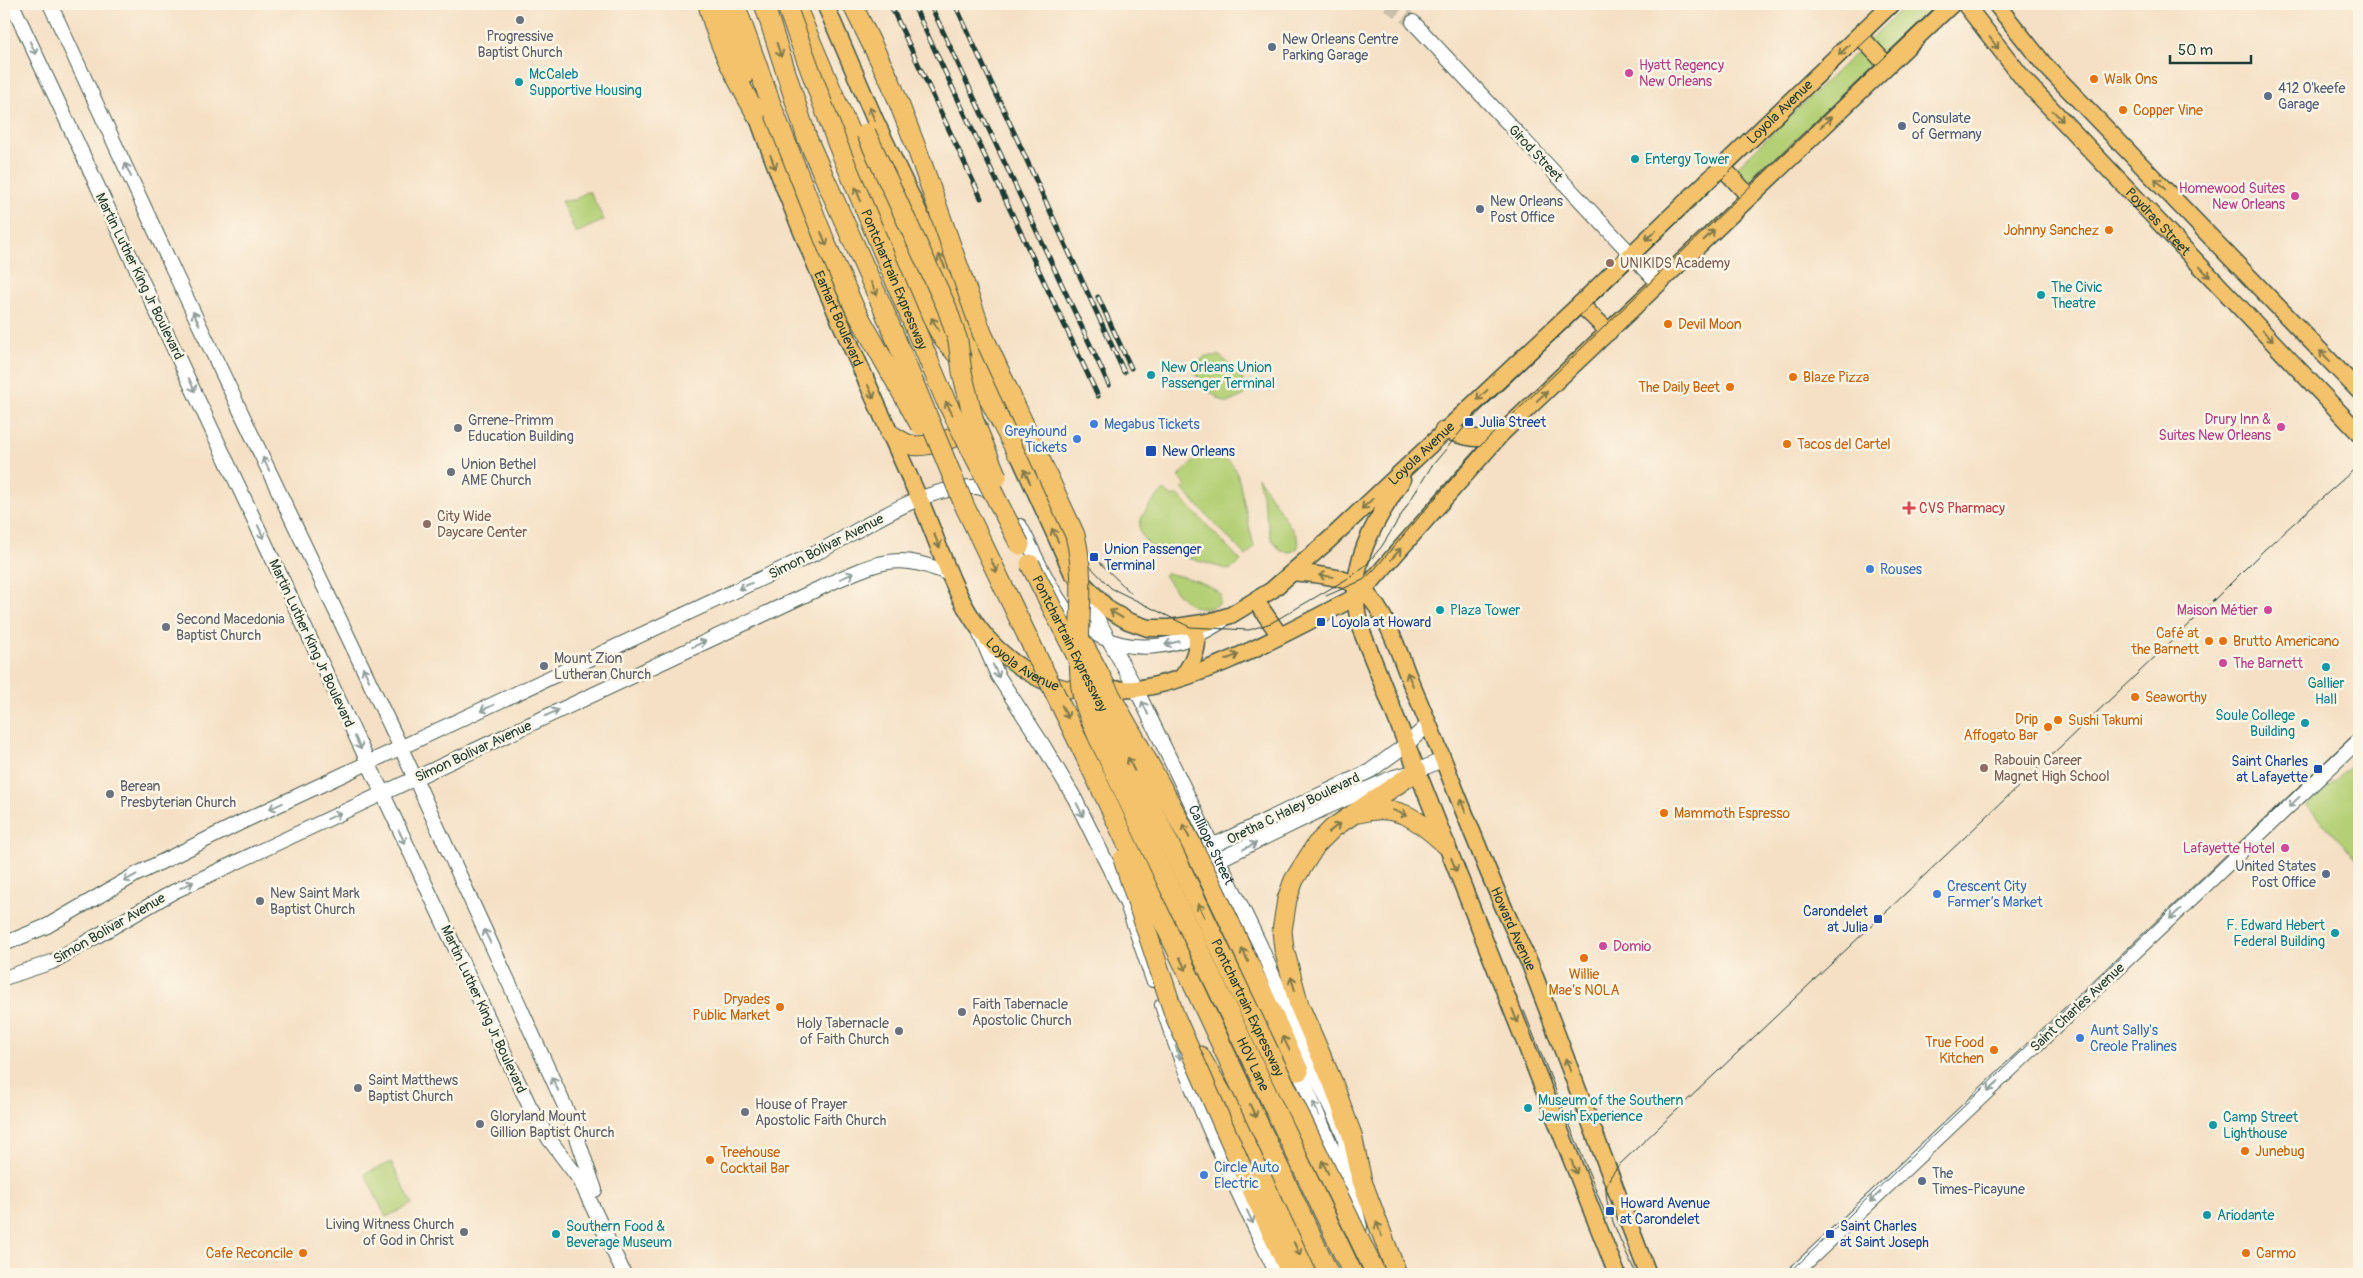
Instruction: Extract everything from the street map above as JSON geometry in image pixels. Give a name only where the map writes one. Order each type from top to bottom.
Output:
[{"type":"highway","points":[[708,4],[713,25],[724,54],[766,114]]},
{"type":"highway","points":[[735,4],[766,114],[855,309],[965,506]]},
{"type":"highway","name":"Pontchartrain Expressway","points":[[764,4],[807,138],[882,308],[965,506],[1103,793],[1329,1274]]},
{"type":"highway","name":"Pontchartrain Expressway","points":[[786,4],[837,143],[945,399],[1138,778],[1375,1274]]},
{"type":"highway","points":[[795,4],[834,91],[921,299],[944,340],[972,370],[986,392],[1017,453]]},
{"type":"highway","points":[[809,4],[866,133],[948,308],[958,340],[962,372],[974,421],[993,466],[1020,545]]},
{"type":"highway","name":"HOV Lane","points":[[852,4],[891,83],[908,126],[982,333],[1075,535],[1080,552],[1082,584],[1080,679],[1084,704],[1353,1274]]},
{"type":"highway","points":[[890,434],[912,446],[923,446],[972,430],[985,417],[988,402],[986,392]]},
{"type":"highway","points":[[1030,564],[1092,657],[1115,703],[1155,772],[1198,856],[1299,1071]]},
{"type":"highway","points":[[1397,1274],[1362,1181],[1352,1135],[1333,1083],[1299,1005],[1284,949],[1282,931],[1294,880],[1316,845],[1333,828],[1417,771]]},
{"type":"highway","points":[[1103,793],[1174,1014],[1291,1274]]},
{"type":"highway","points":[[1353,815],[1374,809],[1392,810],[1411,817],[1446,845]]},
{"type":"highway","points":[[1157,990],[1228,1104],[1308,1274]]},
{"type":"main road","name":"Earhart Boulevard","points":[[722,4],[729,34],[766,114],[773,163],[890,434],[920,498],[950,575],[977,626]]},
{"type":"main road","points":[[825,4],[875,120],[949,276],[1017,453]]},
{"type":"main road","name":"Loyola Avenue","points":[[1072,572],[1110,610],[1128,621],[1148,628],[1194,630],[1231,615],[1256,602],[1293,572],[1416,459],[1443,430],[1580,304],[1891,4]]},
{"type":"main road","name":"Loyola Avenue","points":[[977,626],[1000,652],[1026,670],[1055,684],[1076,691],[1136,689],[1182,677],[1232,658],[1280,636],[1358,592],[1502,433],[1952,4]]},
{"type":"main road","name":"Poydras Street","points":[[1965,4],[2024,81],[2359,433]]},
{"type":"main road","name":"Poydras Street","points":[[1996,4],[2043,63],[2359,391]]},
{"type":"main road","points":[[1859,35],[1888,65]]},
{"type":"main road","points":[[1722,168],[1749,196]]},
{"type":"main road","points":[[1580,304],[1609,332]]},
{"type":"main road","points":[[1443,430],[1471,440],[1488,438],[1502,433]]},
{"type":"main road","name":"Calliope Street","points":[[1017,453],[1072,572]]},
{"type":"main road","points":[[1416,459],[1374,526],[1361,558],[1358,592],[1360,627],[1617,1274]]},
{"type":"main road","points":[[1293,572],[1334,577],[1358,592]]},
{"type":"main road","name":"Howard Avenue","points":[[1358,592],[1374,602],[1382,616],[1444,758],[1514,933],[1530,964],[1648,1274]]},
{"type":"main road","points":[[1256,602],[1280,636]]},
{"type":"main road","points":[[1182,677],[1193,660],[1194,630]]},
{"type":"main road","points":[[1373,661],[1397,652]]},
{"type":"street","name":"Martin Luther King Jr Boulevard","points":[[12,4],[529,1105],[549,1139],[580,1180],[624,1274]]},
{"type":"street","points":[[50,4],[177,278],[415,778],[571,1120],[588,1176],[635,1274]]},
{"type":"street","name":"Girod Street","points":[[1413,22],[1659,284]]},
{"type":"street","points":[[920,498],[947,490],[979,487],[996,494],[1008,503],[1058,598],[1078,623],[1109,641],[1128,646],[1162,646],[1194,630]]},
{"type":"street","name":"Simon Bolivar Avenue","points":[[4,944],[47,926],[168,857],[812,555],[920,498]]},
{"type":"street","name":"Simon Bolivar Avenue","points":[[4,978],[52,962],[173,892],[863,569],[884,563],[915,562],[950,575]]},
{"type":"street","name":"Calliope Street","points":[[1072,572],[1136,689],[1260,945],[1311,1066],[1344,1135],[1354,1203]]},
{"type":"street","points":[[977,626],[998,676],[1043,745],[1075,799],[1127,904],[1193,1093],[1277,1274]]},
{"type":"street","name":"Oretha C Haley Boulevard","points":[[1120,889],[1363,774],[1407,744],[1429,724]]},
{"type":"street","name":"Saint Charles Avenue","points":[[1794,1274],[2359,740]]},
{"type":"street","name":"Oretha C Haley Boulevard","points":[[1127,904],[1325,808],[1394,777],[1417,771],[1444,758]]},
{"type":"street","name":"Calliope Street","points":[[1299,1071],[1331,1142],[1354,1203],[1375,1274]]},
{"type":"green space","points":[[1907,4],[1937,4],[1750,183],[1735,169]]},
{"type":"green space","points":[[586,192],[590,192],[604,220],[576,233],[561,201],[575,200]]},
{"type":"green space","points":[[1205,356],[1220,356],[1239,373],[1244,383],[1243,396],[1227,403],[1203,385],[1199,380],[1196,370],[1198,364]]},
{"type":"green space","points":[[1207,454],[1225,458],[1237,472],[1254,547],[1246,556],[1182,489],[1186,485],[1178,477],[1196,459]]},
{"type":"green space","points":[[1258,477],[1296,535],[1299,543],[1297,549],[1291,552],[1281,551],[1271,538]]},
{"type":"green space","points":[[1164,490],[1173,497],[1177,494],[1241,561],[1230,570],[1156,549],[1146,542],[1141,534],[1141,519]]},
{"type":"green space","points":[[1166,573],[1194,580],[1208,586],[1220,594],[1219,604],[1210,608],[1202,608],[1187,602],[1174,589],[1164,575]]},
{"type":"green space","points":[[2359,759],[2359,861],[2307,806]]},
{"type":"green space","points":[[391,1162],[412,1204],[386,1217],[365,1174]]},
{"type":"tunnel","points":[[1388,4],[1413,22]]},
{"type":"tram line","points":[[1084,560],[1111,588],[1190,627],[1249,630],[1271,623],[1352,576],[1367,564],[1382,546],[1431,467],[1467,424],[1904,4]]},
{"type":"tram line","points":[[1326,596],[1363,580],[1373,571],[1478,448],[1940,4]]},
{"type":"tram line","points":[[1636,1274],[1618,1233],[1607,1201],[1607,1184],[1612,1173],[1620,1164],[2194,620],[2265,549],[2359,465]]},
{"type":"tram line","points":[[1091,554],[1131,593]]},
{"type":"tram line","points":[[1788,1274],[2359,730]]},
{"type":"tram line","points":[[1524,1011],[1607,1218]]},
{"type":"railway","points":[[890,4],[981,198]]},
{"type":"railway","points":[[913,4],[1098,396]]},
{"type":"railway","points":[[930,4],[1109,385]]},
{"type":"railway","points":[[955,4],[1124,372]]},
{"type":"railway","points":[[1098,297],[1131,368]]},
{"type":"place","name":"Progressive Baptist Church","points":[[520,20]]},
{"type":"place","name":"New Orleans Centre Parking Garage","points":[[1272,47]]},
{"type":"place","name":"Hyatt Regency New Orleans","points":[[1629,73]]},
{"type":"place","name":"Walk Ons","points":[[2094,79]]},
{"type":"place","name":"McCaleb Supportive Housing","points":[[519,82]]},
{"type":"place","name":"412 O'keefe Garage","points":[[2268,96]]},
{"type":"place","name":"Copper Vine","points":[[2123,110]]},
{"type":"place","name":"Consulate of Germany","points":[[1902,126]]},
{"type":"place","name":"Entergy Tower","points":[[1635,159]]},
{"type":"place","name":"Homewood Suites New Orleans","points":[[2295,196]]},
{"type":"place","name":"New Orleans Post Office","points":[[1480,209]]},
{"type":"place","name":"Johnny Sanchez","points":[[2109,230]]},
{"type":"place","name":"UNIKIDS Academy","points":[[1610,263]]},
{"type":"place","name":"The Civic Theatre","points":[[2041,295]]},
{"type":"place","name":"Devil Moon","points":[[1668,324]]},
{"type":"place","name":"New Orleans Union Passenger Terminal","points":[[1151,375]]},
{"type":"place","name":"Blaze Pizza","points":[[1793,377]]},
{"type":"place","name":"The Daily Beet","points":[[1730,387]]},
{"type":"place","name":"Julia Street","points":[[1469,422]]},
{"type":"place","name":"Megabus Tickets","points":[[1094,424]]},
{"type":"place","name":"Drury Inn & Suites New Orleans","points":[[2281,427]]},
{"type":"place","name":"Grrene-Primm Education Building","points":[[458,428]]},
{"type":"place","name":"Greyhound Tickets","points":[[1077,439]]},
{"type":"place","name":"Tacos del Cartel","points":[[1787,444]]},
{"type":"place","name":"New Orleans","points":[[1151,451]]},
{"type":"place","name":"Union Bethel AME Church","points":[[451,472]]},
{"type":"place","name":"CVS Pharmacy","points":[[1909,508]]},
{"type":"place","name":"City Wide Daycare Center","points":[[427,524]]},
{"type":"place","name":"Union Passenger Terminal","points":[[1094,557]]},
{"type":"place","name":"Rouses","points":[[1870,569]]},
{"type":"place","name":"Plaza Tower","points":[[1440,610]]},
{"type":"place","name":"Maison Métier","points":[[2268,610]]},
{"type":"place","name":"Loyola at Howard","points":[[1321,622]]},
{"type":"place","name":"Second Macedonia Baptist Church","points":[[166,627]]},
{"type":"place","name":"Café at the Barnett","points":[[2209,641]]},
{"type":"place","name":"Brutto Americano","points":[[2223,641]]},
{"type":"place","name":"The Barnett","points":[[2223,663]]},
{"type":"place","name":"Mount Zion Lutheran Church","points":[[544,666]]},
{"type":"place","name":"Gallier Hall","points":[[2326,667]]},
{"type":"place","name":"Seaworthy","points":[[2135,697]]},
{"type":"place","name":"Sushi Takumi","points":[[2058,720]]},
{"type":"place","name":"Soule College Building","points":[[2305,723]]},
{"type":"place","name":"Drip Affogato Bar","points":[[2048,727]]},
{"type":"place","name":"Rabouin Career Magnet High School","points":[[1984,768]]},
{"type":"place","name":"Saint Charles at Lafayette","points":[[2318,769]]},
{"type":"place","name":"Berean Presbyterian Church","points":[[110,794]]},
{"type":"place","name":"Mammoth Espresso","points":[[1664,813]]},
{"type":"place","name":"Lafayette Hotel","points":[[2285,848]]},
{"type":"place","name":"United States Post Office","points":[[2326,874]]},
{"type":"place","name":"Crescent City Farmer’s Market","points":[[1937,894]]},
{"type":"place","name":"New Saint Mark Baptist Church","points":[[260,901]]},
{"type":"place","name":"Carondelet at Julia","points":[[1878,919]]},
{"type":"place","name":"F. Edward Hebert Federal Building","points":[[2335,933]]},
{"type":"place","name":"Domio","points":[[1603,946]]},
{"type":"place","name":"Willie Mae’s NOLA","points":[[1584,958]]},
{"type":"place","name":"Dryades Public Market","points":[[780,1007]]},
{"type":"place","name":"Faith Tabernacle Apostolic Church","points":[[962,1012]]},
{"type":"place","name":"Holy Tabernacle of Faith Church","points":[[899,1031]]},
{"type":"place","name":"Aunt Sally's Creole Pralines","points":[[2080,1038]]},
{"type":"place","name":"True Food Kitchen","points":[[1994,1050]]},
{"type":"place","name":"Saint Matthews Baptist Church","points":[[358,1088]]},
{"type":"place","name":"Museum of the Southern Jewish Experience","points":[[1528,1108]]},
{"type":"place","name":"House of Prayer Apostolic Faith Church","points":[[745,1112]]},
{"type":"place","name":"Gloryland Mount Gillion Baptist Church","points":[[480,1124]]},
{"type":"place","name":"Camp Street Lighthouse","points":[[2213,1125]]},
{"type":"place","name":"Junebug","points":[[2245,1151]]},
{"type":"place","name":"Treehouse Cocktail Bar","points":[[710,1160]]},
{"type":"place","name":"Circle Auto Electric","points":[[1204,1175]]},
{"type":"place","name":"The Times-Picayune","points":[[1922,1181]]},
{"type":"place","name":"Howard Avenue at Carondelet","points":[[1610,1211]]},
{"type":"place","name":"Ariodante","points":[[2207,1215]]},
{"type":"place","name":"Living Witness Church of God in Christ","points":[[464,1232]]},
{"type":"place","name":"Southern Food & Beverage Museum","points":[[556,1234]]},
{"type":"place","name":"Saint Charles at Saint Joseph","points":[[1830,1234]]},
{"type":"place","name":"Cafe Reconcile","points":[[303,1253]]},
{"type":"place","name":"Carmo","points":[[2246,1253]]}]
